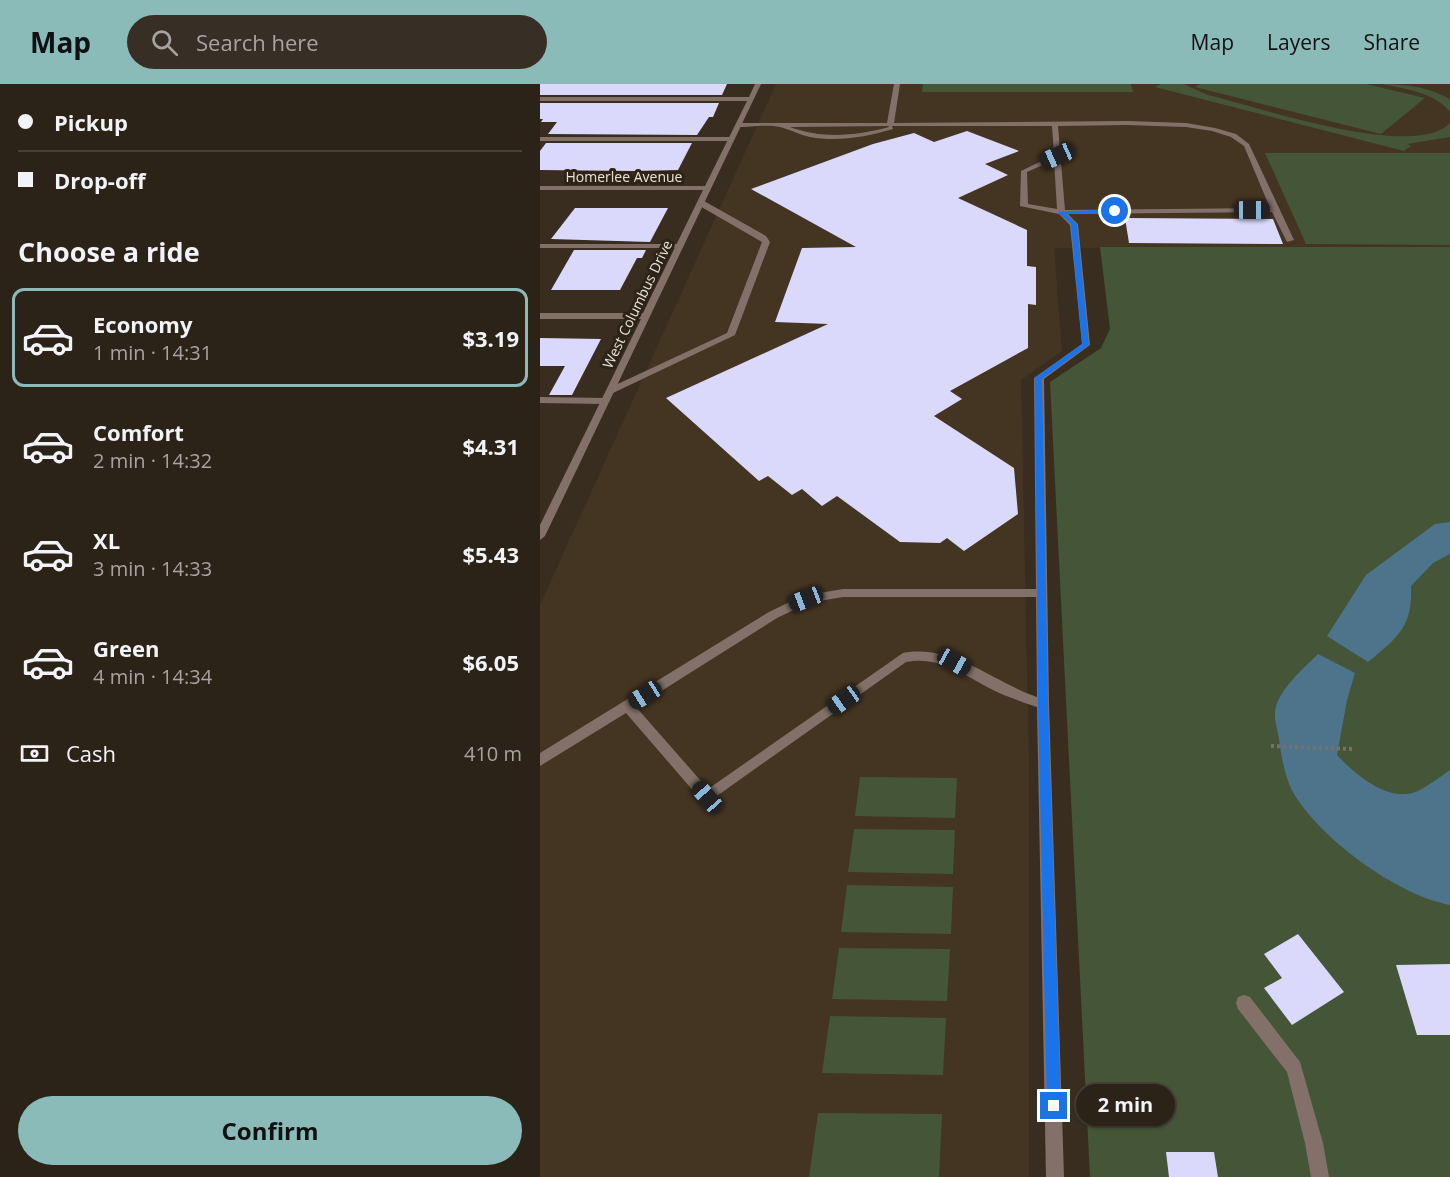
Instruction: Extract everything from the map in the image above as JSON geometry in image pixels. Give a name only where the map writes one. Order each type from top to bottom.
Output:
[{"type":"street","name":"West Columbus Drive","points":[[540,536],[758,84]]},
{"type":"street","points":[[895,124],[897,84]]},
{"type":"street","points":[[540,99],[751,99]]},
{"type":"street","points":[[1055,124],[1061,212],[1074,224],[1086,345],[1039,378],[1043,704],[1055,1177]]},
{"type":"street","points":[[738,125],[1184,124],[1238,138],[1247,145],[1290,240]]},
{"type":"street","points":[[540,139],[732,139]]},
{"type":"street","points":[[1057,156],[1024,171],[1024,206],[1061,212],[1275,210]]},
{"type":"street","name":"Homerlee Avenue","points":[[540,188],[708,189]]},
{"type":"street","points":[[610,391],[731,335],[766,242],[701,203]]},
{"type":"street","points":[[540,246],[680,246]]},
{"type":"street","points":[[540,316],[646,316]]},
{"type":"street","points":[[540,400],[605,400]]},
{"type":"street","points":[[540,505],[555,505]]},
{"type":"street","points":[[540,760],[772,615],[806,599],[843,593],[1041,593]]},
{"type":"street","points":[[627,706],[707,797],[903,658],[917,654],[933,655],[954,662],[1007,691],[1043,704]]},
{"type":"street","points":[[1245,1003],[1294,1068],[1320,1177]]},
{"type":"path","points":[[1271,746],[1353,749]]},
{"type":"shaded area","points":[[776,84],[1450,84],[1450,247],[1054,248],[1062,351],[1021,380],[1029,766],[1029,1177],[540,1177],[540,605]]},
{"type":"green space","points":[[923,84],[1131,84],[1133,92],[922,92]]},
{"type":"green space","points":[[1161,84],[1184,84],[1208,95],[1296,119],[1370,134],[1404,136],[1431,133],[1450,123],[1450,137],[1407,144],[1411,146],[1404,151],[1155,87]]},
{"type":"green space","points":[[1200,84],[1366,84],[1425,98],[1381,134],[1195,87]]},
{"type":"green space","points":[[1382,84],[1417,87],[1442,95],[1450,99],[1450,112],[1444,105],[1428,96]]},
{"type":"green space","points":[[1265,153],[1450,153],[1450,245],[1306,244]]},
{"type":"green space","points":[[1100,247],[1450,247],[1450,1177],[1090,1177],[1050,382],[1101,348],[1110,329]]},
{"type":"green space","points":[[860,777],[957,778],[955,818],[855,816]]},
{"type":"green space","points":[[854,829],[955,830],[953,874],[848,872]]},
{"type":"green space","points":[[847,885],[953,887],[951,934],[841,932]]},
{"type":"green space","points":[[839,948],[950,949],[947,1001],[832,999]]},
{"type":"green space","points":[[830,1016],[946,1018],[943,1075],[822,1073]]},
{"type":"green space","points":[[818,1113],[942,1114],[939,1177],[809,1177]]},
{"type":"water","points":[[1450,522],[1450,554],[1433,563],[1411,586],[1411,600],[1406,622],[1387,646],[1368,662],[1327,636],[1366,575],[1435,524]]},
{"type":"water","points":[[1318,654],[1355,673],[1347,700],[1337,755],[1363,779],[1385,791],[1407,794],[1418,791],[1450,770],[1450,905],[1407,890],[1362,862],[1321,828],[1293,792],[1284,766],[1275,712],[1286,688]]},
{"type":"building","points":[[540,84],[727,84],[722,95],[540,95]]},
{"type":"building","points":[[540,103],[719,103],[713,117],[709,117],[697,135],[548,134],[557,122],[541,122],[543,119],[540,119]]},
{"type":"building","points":[[967,131],[1019,151],[985,164],[1008,175],[958,198],[1027,230],[1027,266],[1036,267],[1036,305],[1028,304],[1028,348],[950,391],[962,399],[934,416],[1014,468],[1018,514],[964,551],[947,538],[940,543],[900,542],[837,496],[822,506],[802,489],[792,495],[768,476],[759,481],[666,398],[828,324],[775,322],[802,248],[856,247],[751,189],[873,144],[914,133],[934,142]]},
{"type":"building","points":[[546,143],[692,143],[678,170],[633,171],[540,170],[540,151]]},
{"type":"building","points":[[575,208],[668,208],[650,242],[551,239]]},
{"type":"building","points":[[1125,218],[1273,219],[1283,244],[1129,243]]},
{"type":"building","points":[[574,250],[646,250],[642,258],[637,258],[620,290],[551,290]]},
{"type":"building","points":[[540,338],[601,339],[572,395],[549,395],[565,366],[540,366]]},
{"type":"building","points":[[1298,934],[1344,992],[1292,1025],[1264,988],[1282,978],[1264,954]]},
{"type":"building","points":[[1450,964],[1450,1035],[1417,1035],[1396,965]]},
{"type":"building","points":[[1166,1152],[1214,1152],[1218,1177],[1169,1177]]},
{"type":"route","points":[[1054,1106],[1043,704],[1039,378],[1086,345],[1074,224],[1061,212],[1115,211]]}]
